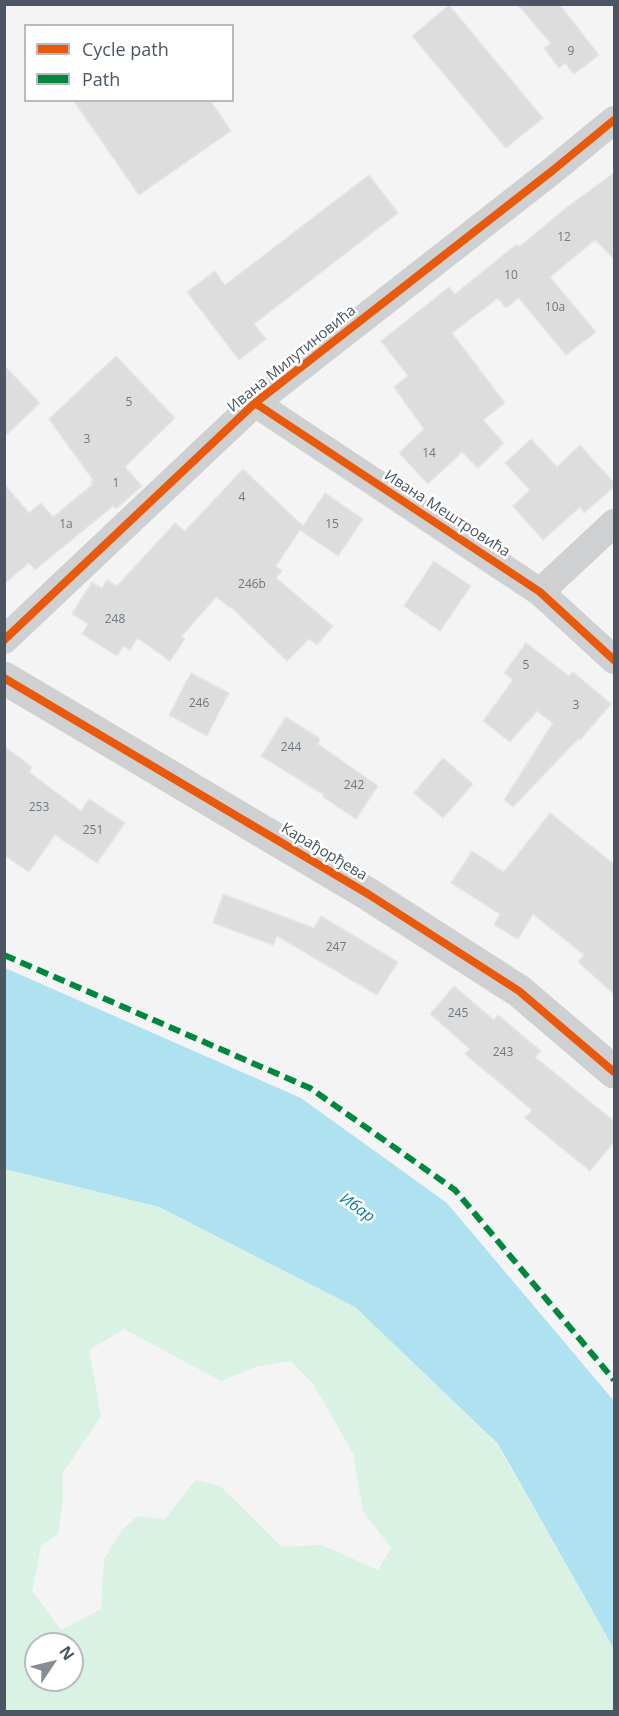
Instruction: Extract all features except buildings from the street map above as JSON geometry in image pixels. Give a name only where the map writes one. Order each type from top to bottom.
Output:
[{"type":"street","name":"Ивана Милутиновића","points":[[4,640],[255,403],[615,120]]},
{"type":"street","name":"Ивана Мештровића","points":[[255,403],[540,592],[615,660]]},
{"type":"street","points":[[540,592],[615,523]]},
{"type":"street","name":"Карађорђева","points":[[4,678],[368,894],[519,991],[615,1072]]},
{"type":"green space","points":[[5,1169],[159,1207],[355,1307],[497,1444],[614,1649],[614,1711],[5,1712]],"holes":[[[124,1329],[221,1381],[255,1367],[291,1361],[313,1384],[353,1453],[363,1511],[391,1548],[378,1570],[322,1545],[282,1547],[220,1486],[196,1480],[164,1520],[138,1516],[122,1530],[104,1559],[101,1609],[61,1630],[32,1591],[41,1546],[58,1534],[63,1501],[62,1474],[101,1416],[89,1350]]]},
{"type":"water","name":"Ибар","points":[[5,968],[301,1098],[447,1203],[614,1401],[614,1649],[498,1444],[355,1307],[159,1207],[5,1169]]},
{"type":"marked path","points":[[4,955],[310,1088],[455,1190],[614,1380]]},
{"type":"cycle path","points":[[4,640],[255,403],[614,120]]},
{"type":"cycle path","points":[[255,403],[540,592],[614,660]]},
{"type":"cycle path","points":[[4,678],[368,894],[519,991],[614,1072]]}]
